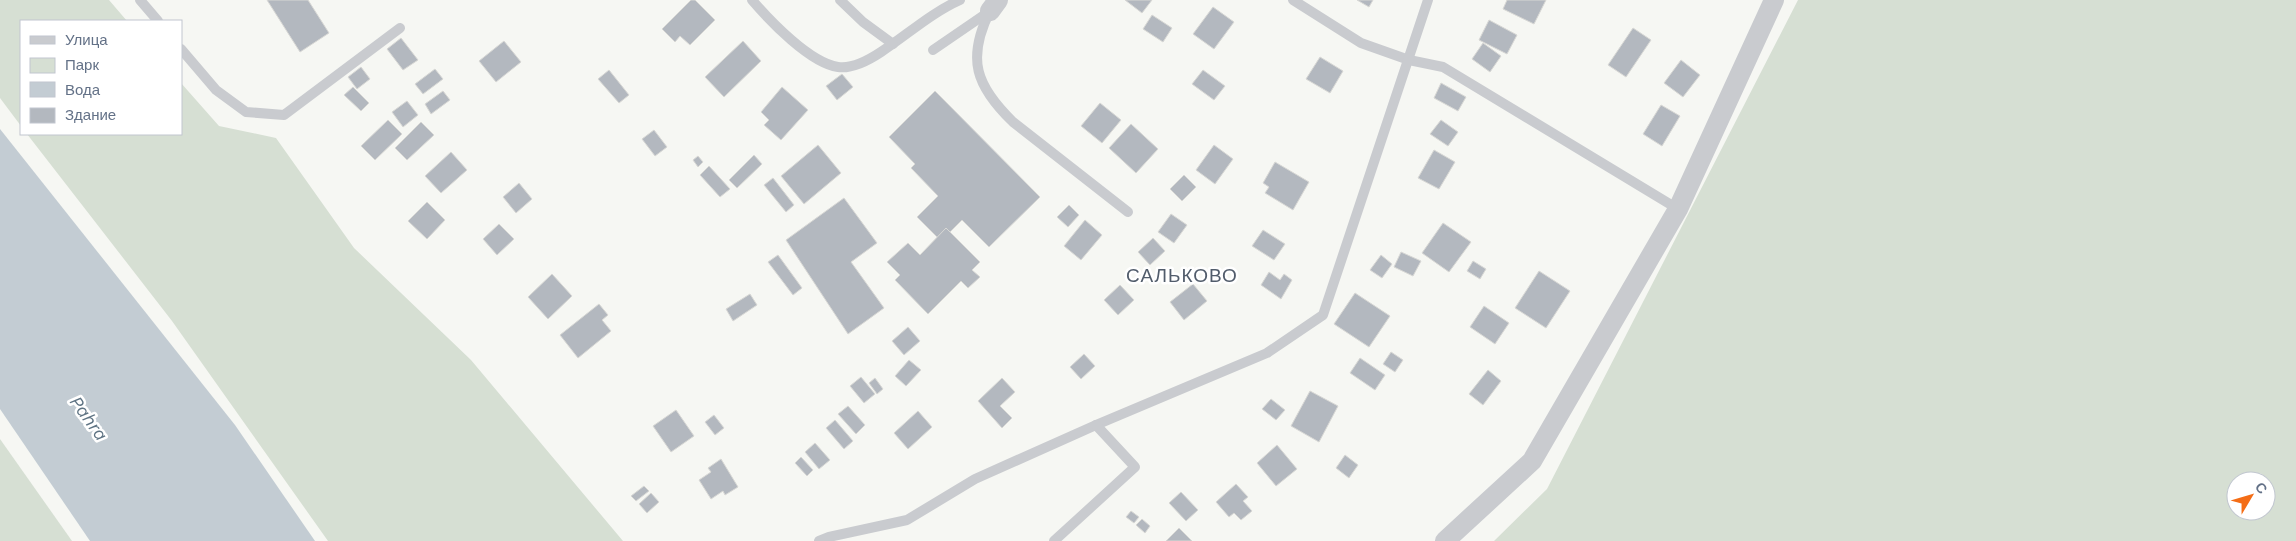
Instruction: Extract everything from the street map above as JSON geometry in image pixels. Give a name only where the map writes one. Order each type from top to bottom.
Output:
[{"type":"street","points":[[1445,541],[1532,461],[1678,209],[1774,0]]},
{"type":"lane","points":[[140,0],[157,20]]},
{"type":"lane","points":[[752,0],[815,58],[839,67],[854,65],[880,52],[940,10],[960,0]]},
{"type":"lane","points":[[840,0],[863,22],[893,44]]},
{"type":"lane","points":[[1293,0],[1360,43],[1409,60],[1444,67],[1678,209]]},
{"type":"lane","points":[[819,541],[829,537],[907,520],[976,479],[1096,425],[1267,353],[1323,315],[1428,0]]},
{"type":"lane","points":[[933,50],[994,6]]},
{"type":"lane","points":[[994,6],[981,29],[976,60],[979,77],[989,94],[997,106],[1013,122],[1128,212]]},
{"type":"lane","points":[[182,50],[216,90],[246,112],[284,115],[400,28]]},
{"type":"lane","points":[[1054,541],[1135,467],[1096,425]]},
{"type":"green space","points":[[0,0],[109,0],[126,20],[20,20],[20,125],[0,98]]},
{"type":"green space","points":[[1798,0],[2296,0],[2296,541],[1494,541],[1547,489]]},
{"type":"green space","points":[[182,84],[219,126],[276,138],[354,248],[471,360],[623,541],[328,541],[172,321],[28,135],[182,135]]},
{"type":"green space","points":[[0,439],[72,541],[0,541]]},
{"type":"water","name":"Pahra","points":[[0,129],[235,425],[315,541],[90,541],[0,409]]},
{"type":"building","points":[[267,0],[308,0],[329,33],[300,52]]},
{"type":"building","points":[[691,0],[695,0],[715,20],[690,45],[680,36],[675,42],[662,29]]},
{"type":"building","points":[[1125,0],[1152,0],[1142,13]]},
{"type":"building","points":[[1357,0],[1373,0],[1369,7]]},
{"type":"building","points":[[1507,0],[1546,0],[1534,24],[1503,9]]},
{"type":"building","points":[[1213,7],[1234,22],[1214,49],[1193,34]]},
{"type":"building","points":[[1152,15],[1172,28],[1163,42],[1143,29]]},
{"type":"building","points":[[1489,20],[1517,35],[1507,54],[1479,40]]},
{"type":"building","points":[[1633,28],[1651,40],[1626,77],[1608,65]]},
{"type":"building","points":[[401,38],[418,60],[403,70],[387,49]]},
{"type":"building","points":[[504,41],[521,62],[496,82],[479,61]]},
{"type":"building","points":[[743,41],[761,61],[724,97],[705,77]]},
{"type":"building","points":[[1483,43],[1501,56],[1490,72],[1472,59]]},
{"type":"building","points":[[1320,57],[1343,71],[1330,93],[1306,79]]},
{"type":"building","points":[[1681,60],[1700,75],[1683,97],[1664,83]]},
{"type":"building","points":[[361,67],[370,79],[357,89],[348,77]]},
{"type":"building","points":[[435,69],[443,79],[423,94],[415,84]]},
{"type":"building","points":[[609,70],[629,95],[619,103],[598,79]]},
{"type":"building","points":[[1203,70],[1225,86],[1214,100],[1192,84]]},
{"type":"building","points":[[842,74],[853,87],[837,100],[826,86]]},
{"type":"building","points":[[1441,83],[1466,97],[1458,111],[1434,98]]},
{"type":"building","points":[[353,87],[369,103],[361,111],[344,95]]},
{"type":"building","points":[[782,87],[808,110],[781,140],[764,125],[769,120],[761,112]]},
{"type":"building","points":[[443,91],[450,100],[431,114],[425,104]]},
{"type":"building","points":[[935,91],[1040,197],[989,247],[962,220],[941,241],[917,217],[938,196],[911,168],[915,164],[889,137]]},
{"type":"building","points":[[407,101],[418,115],[403,127],[392,112]]},
{"type":"building","points":[[1100,103],[1121,120],[1102,143],[1081,126]]},
{"type":"building","points":[[1661,105],[1680,116],[1662,146],[1643,134]]},
{"type":"building","points":[[388,120],[402,134],[375,160],[361,146]]},
{"type":"building","points":[[1441,120],[1458,132],[1448,146],[1430,134]]},
{"type":"building","points":[[421,122],[434,135],[407,160],[395,148]]},
{"type":"building","points":[[1131,124],[1158,149],[1136,173],[1109,148]]},
{"type":"building","points":[[654,130],[667,147],[655,156],[642,139]]},
{"type":"building","points":[[818,145],[841,173],[804,204],[781,176]]},
{"type":"building","points":[[1214,145],[1233,159],[1215,184],[1196,170]]},
{"type":"building","points":[[1434,150],[1455,162],[1439,189],[1418,178]]},
{"type":"building","points":[[451,152],[467,170],[441,193],[425,176]]},
{"type":"building","points":[[754,155],[762,164],[737,188],[729,180]]},
{"type":"building","points":[[698,156],[703,162],[698,167],[693,160]]},
{"type":"building","points":[[1275,162],[1309,182],[1293,210],[1265,193],[1269,187],[1263,183]]},
{"type":"building","points":[[709,166],[730,189],[720,197],[700,175]]},
{"type":"building","points":[[1184,175],[1196,187],[1182,201],[1170,189]]},
{"type":"building","points":[[773,178],[794,205],[786,212],[764,185]]},
{"type":"building","points":[[519,183],[532,199],[516,213],[503,197]]},
{"type":"building","points":[[844,198],[877,243],[851,262],[884,308],[848,334],[786,240]]},
{"type":"building","points":[[427,202],[445,220],[427,239],[408,221]]},
{"type":"building","points":[[1069,205],[1079,215],[1068,227],[1057,217]]},
{"type":"building","points":[[1171,214],[1187,225],[1174,243],[1158,232]]},
{"type":"building","points":[[1085,220],[1102,235],[1081,260],[1064,246]]},
{"type":"building","points":[[1443,223],[1471,242],[1449,272],[1422,253]]},
{"type":"building","points":[[499,224],[514,239],[497,255],[483,239]]},
{"type":"building","points":[[946,228],[980,262],[972,270],[980,277],[968,288],[961,281],[928,314],[895,280],[900,275],[887,262],[908,243],[920,255]]},
{"type":"building","points":[[1263,230],[1285,244],[1274,260],[1252,246]]},
{"type":"building","points":[[1153,238],[1165,251],[1150,265],[1138,252]]},
{"type":"building","points":[[1401,252],[1421,261],[1413,276],[1394,267]]},
{"type":"building","points":[[778,255],[802,288],[793,295],[768,262]]},
{"type":"building","points":[[1381,255],[1392,264],[1382,278],[1370,270]]},
{"type":"building","points":[[1473,261],[1486,269],[1480,279],[1467,271]]},
{"type":"building","points":[[1539,271],[1570,291],[1546,328],[1515,308]]},
{"type":"building","points":[[1269,272],[1280,280],[1284,274],[1292,280],[1281,299],[1261,285]]},
{"type":"building","points":[[552,274],[572,296],[548,319],[528,297]]},
{"type":"building","points":[[1193,284],[1207,301],[1184,320],[1170,302]]},
{"type":"building","points":[[1120,285],[1134,300],[1118,315],[1104,300]]},
{"type":"building","points":[[1355,293],[1390,316],[1369,347],[1334,324]]},
{"type":"building","points":[[750,294],[757,305],[733,321],[726,309]]},
{"type":"building","points":[[599,304],[608,315],[602,320],[611,331],[578,358],[560,335]]},
{"type":"building","points":[[1484,306],[1509,323],[1495,344],[1470,327]]},
{"type":"building","points":[[908,327],[920,341],[904,355],[892,341]]},
{"type":"building","points":[[1391,352],[1403,360],[1395,372],[1383,364]]},
{"type":"building","points":[[1084,354],[1095,366],[1081,379],[1070,367]]},
{"type":"building","points":[[1360,358],[1385,375],[1375,390],[1350,373]]},
{"type":"building","points":[[909,360],[921,370],[906,386],[895,376]]},
{"type":"building","points":[[1488,370],[1501,381],[1483,405],[1469,394]]},
{"type":"building","points":[[861,377],[875,394],[864,403],[850,386]]},
{"type":"building","points":[[875,378],[883,389],[877,394],[869,383]]},
{"type":"building","points":[[1002,378],[1015,392],[1000,406],[1012,418],[1002,428],[978,401]]},
{"type":"building","points":[[1310,391],[1338,406],[1319,442],[1291,426]]},
{"type":"building","points":[[1271,399],[1285,410],[1276,420],[1262,409]]},
{"type":"building","points":[[848,406],[865,425],[856,434],[838,414]]},
{"type":"building","points":[[676,410],[694,436],[671,452],[653,426]]},
{"type":"building","points":[[918,411],[932,427],[908,449],[894,433]]},
{"type":"building","points":[[714,415],[724,428],[715,435],[705,422]]},
{"type":"building","points":[[835,420],[853,441],[844,449],[826,428]]},
{"type":"building","points":[[815,443],[830,460],[819,469],[805,452]]},
{"type":"building","points":[[1277,445],[1297,469],[1276,486],[1257,463]]},
{"type":"building","points":[[1345,455],[1358,465],[1349,478],[1336,468]]},
{"type":"building","points":[[801,457],[813,470],[807,476],[795,463]]},
{"type":"building","points":[[721,459],[738,487],[725,495],[723,491],[711,499],[699,480],[711,472],[708,468]]},
{"type":"building","points":[[1236,484],[1248,497],[1243,501],[1252,511],[1241,520],[1234,513],[1229,517],[1216,502]]},
{"type":"building","points":[[644,486],[649,491],[636,501],[631,496]]},
{"type":"building","points":[[1181,492],[1198,510],[1186,521],[1169,503]]},
{"type":"building","points":[[651,493],[659,502],[647,513],[639,504]]},
{"type":"building","points":[[1131,511],[1139,517],[1134,523],[1126,517]]},
{"type":"building","points":[[1142,519],[1150,526],[1145,533],[1136,525]]},
{"type":"building","points":[[1179,528],[1192,541],[1166,541]]},
{"type":"district","name":"САЛЬКОВО","points":[[1182,275]]}]
